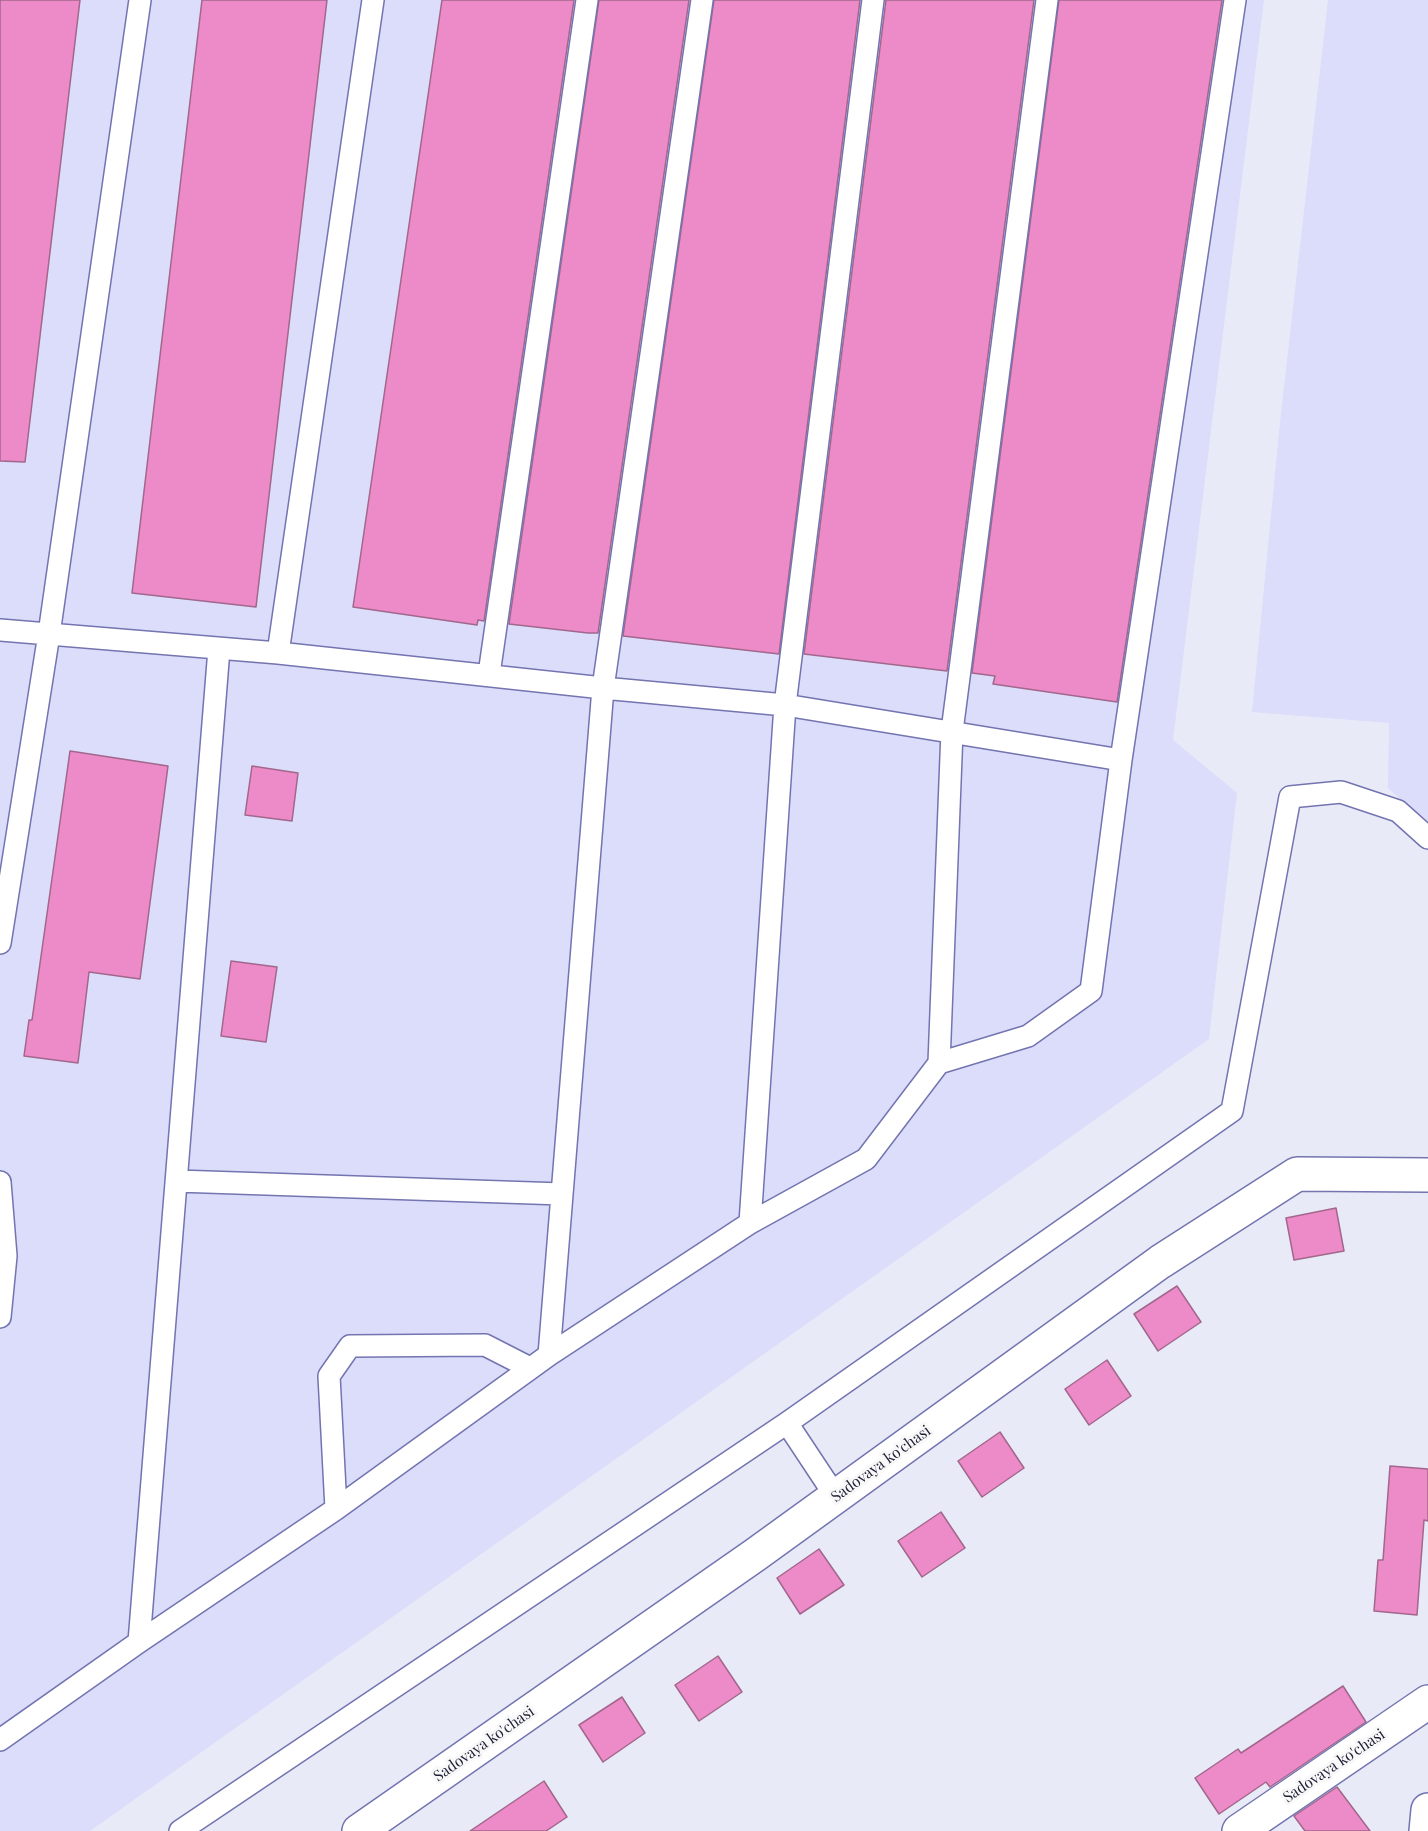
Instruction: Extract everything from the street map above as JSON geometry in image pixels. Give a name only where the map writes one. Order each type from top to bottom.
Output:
[{"type":"street","name":"Sadovaya ko'chasi","points":[[359,1831],[836,1497],[1160,1262],[1297,1174],[1428,1175]]},
{"type":"street","name":"Sadovaya ko'chasi","points":[[1239,1831],[1428,1702]]},
{"type":"street","points":[[1426,1831],[1428,1810]]},
{"type":"lane","points":[[0,943],[49,634],[140,0]]},
{"type":"lane","points":[[278,653],[373,0]]},
{"type":"lane","points":[[489,675],[587,0]]},
{"type":"lane","points":[[549,1354],[603,688],[702,0]]},
{"type":"lane","points":[[750,1223],[785,705],[873,0]]},
{"type":"lane","points":[[0,1740],[139,1642],[336,1509],[549,1354],[750,1223],[866,1159],[939,1063],[952,730],[1047,0]]},
{"type":"lane","points":[[939,1063],[1028,1036],[1091,991],[1121,760],[1235,0]]},
{"type":"lane","points":[[0,630],[278,653],[785,705],[952,730],[1121,760]]},
{"type":"lane","points":[[139,1642],[219,649]]},
{"type":"lane","points":[[180,1831],[787,1423],[1232,1112],[1290,797],[1341,792],[1398,812],[1428,838]]},
{"type":"lane","points":[[0,1182],[6,1256],[0,1317]]},
{"type":"lane","points":[[177,1182],[562,1194]]},
{"type":"lane","points":[[336,1509],[329,1376],[350,1346],[485,1345],[530,1368]]},
{"type":"lane","points":[[787,1423],[836,1497]]},
{"type":"shaded area","points":[[0,0],[1264,0],[1173,740],[1237,793],[1209,1039],[90,1831],[0,1831]]},
{"type":"shaded area","points":[[1328,0],[1428,0],[1428,825],[1388,788],[1389,723],[1252,712],[1280,422]]},
{"type":"building","points":[[0,0],[80,0],[25,462],[0,461]]},
{"type":"building","points":[[202,0],[327,0],[256,607],[132,593]]},
{"type":"building","points":[[442,0],[574,0],[484,621],[478,620],[477,625],[353,607]]},
{"type":"building","points":[[599,0],[689,0],[598,633],[588,633],[509,624]]},
{"type":"building","points":[[714,0],[860,0],[779,654],[623,636]]},
{"type":"building","points":[[886,0],[1034,0],[947,671],[804,654]]},
{"type":"building","points":[[1059,0],[1222,0],[1117,702],[993,684],[995,676],[972,673]]},
{"type":"building","points":[[70,751],[168,766],[140,979],[89,972],[78,1063],[24,1056],[29,1020],[32,1020]]},
{"type":"building","points":[[252,766],[298,773],[292,821],[245,815]]},
{"type":"building","points":[[231,961],[277,967],[266,1042],[221,1036]]},
{"type":"building","points":[[1336,1208],[1344,1251],[1294,1260],[1286,1218]]},
{"type":"building","points":[[1177,1286],[1201,1322],[1158,1351],[1134,1314]]},
{"type":"building","points":[[1107,1360],[1131,1396],[1089,1425],[1065,1389]]},
{"type":"building","points":[[1000,1432],[1024,1468],[982,1497],[958,1461]]},
{"type":"building","points":[[1390,1466],[1428,1469],[1428,1521],[1424,1520],[1417,1615],[1374,1611],[1378,1560],[1383,1560]]},
{"type":"building","points":[[941,1512],[965,1548],[922,1577],[898,1541]]},
{"type":"building","points":[[819,1549],[844,1585],[800,1614],[777,1578]]},
{"type":"building","points":[[718,1656],[742,1692],[699,1721],[675,1685]]},
{"type":"building","points":[[1343,1686],[1366,1722],[1270,1787],[1266,1782],[1219,1814],[1195,1778],[1238,1749],[1241,1753]]},
{"type":"building","points":[[622,1697],[645,1733],[603,1762],[579,1725]]},
{"type":"building","points":[[544,1781],[567,1817],[546,1831],[470,1831]]},
{"type":"building","points":[[1337,1787],[1370,1831],[1305,1831],[1294,1816]]}]
